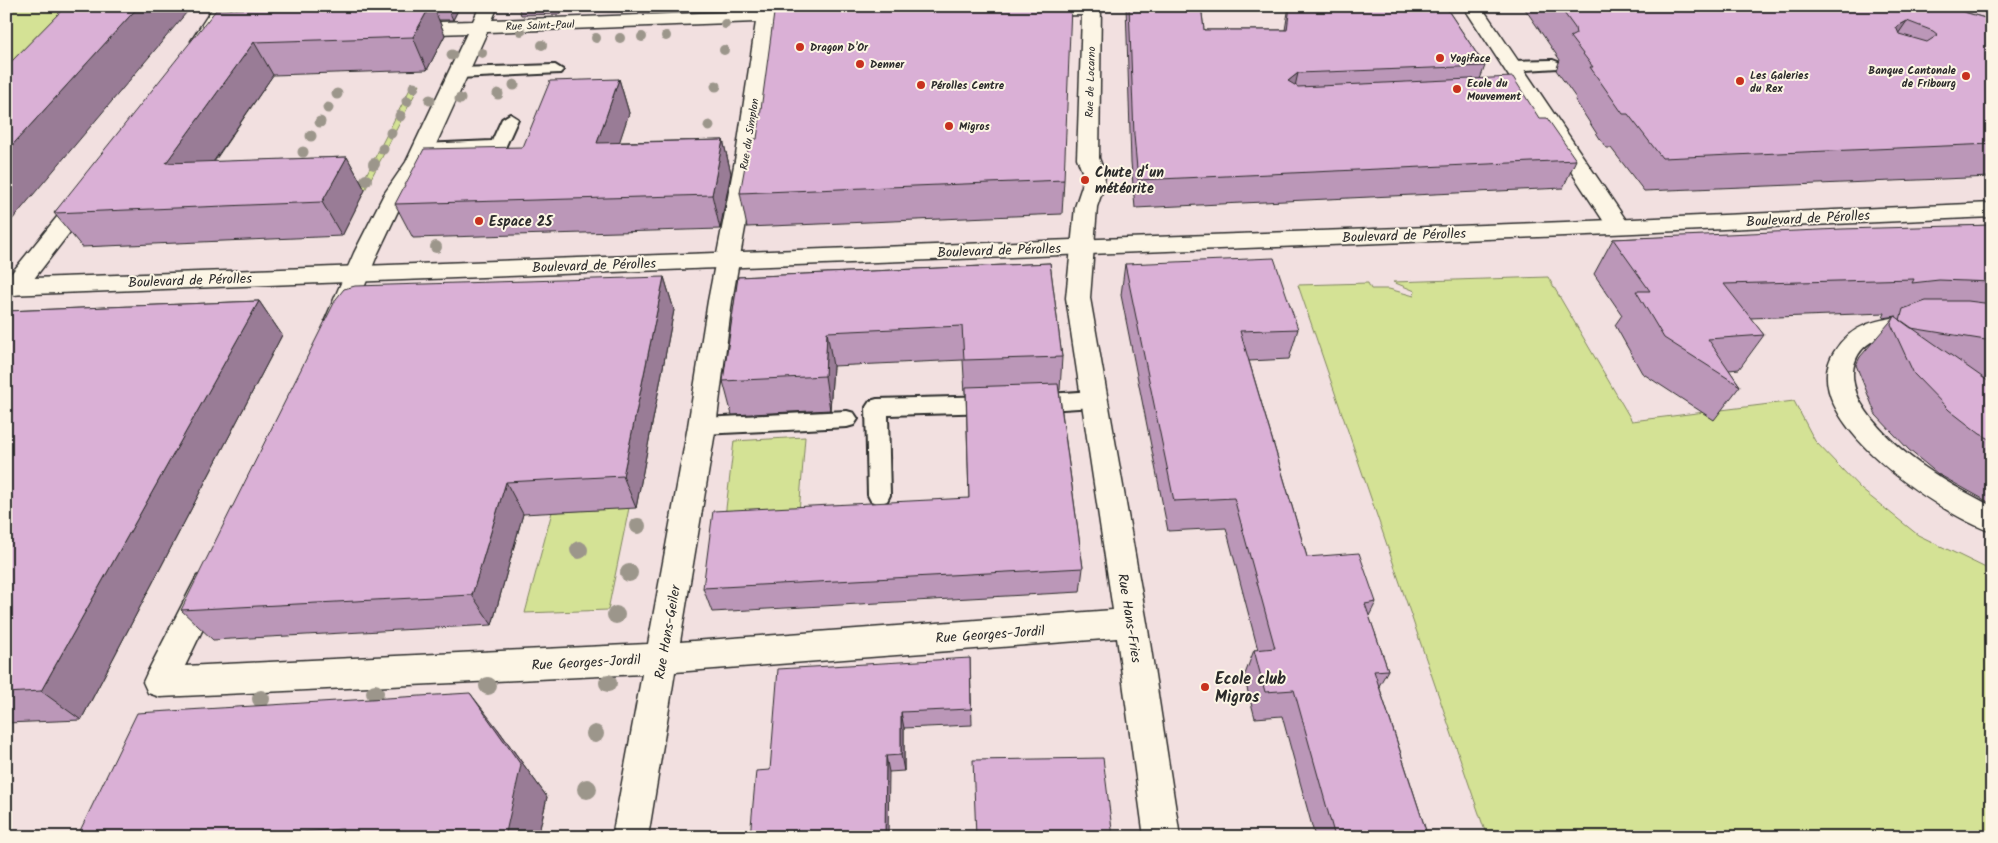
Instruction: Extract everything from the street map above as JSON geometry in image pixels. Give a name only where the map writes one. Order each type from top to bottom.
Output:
[{"type":"street","points":[[192,58],[214,35],[223,6]]},
{"type":"street","points":[[328,342],[395,194],[417,162],[489,6]]},
{"type":"street","points":[[1472,6],[1511,66],[1522,98],[1618,226]]},
{"type":"street","points":[[1013,10],[1092,7]]},
{"type":"street","name":"Rue de Locarno","points":[[1082,247],[1086,207],[1080,180],[1088,158],[1092,7]]},
{"type":"street","name":"Rue Saint-Paul","points":[[391,30],[767,11],[826,15]]},
{"type":"street","name":"Rue du Simplon","points":[[726,261],[746,155],[767,11]]},
{"type":"street","points":[[10,287],[96,183]]},
{"type":"street","name":"Boulevard de Pérolles","points":[[10,287],[726,261],[1992,210]]},
{"type":"street","name":"Rue Hans-Fries","points":[[1082,247],[1078,298],[1132,623],[1162,837]]},
{"type":"street","name":"Rue Hans-Geiler","points":[[630,837],[702,426],[726,261]]},
{"type":"street","points":[[1992,332],[1928,324],[1909,324],[1879,329],[1851,345],[1844,354],[1840,378],[1852,410],[1894,458],[1932,487],[1992,520]]},
{"type":"street","name":"Rue Georges-Jordil","points":[[218,566],[160,682],[662,658],[1132,623]]},
{"type":"lane","points":[[1511,66],[1553,65]]},
{"type":"lane","points":[[458,73],[555,70]]},
{"type":"lane","points":[[423,149],[498,146],[510,120]]},
{"type":"lane","points":[[878,495],[878,407],[1094,399]]},
{"type":"lane","points":[[702,426],[847,419]]},
{"type":"shaded area","points":[[1925,6],[1992,6],[1992,26]]},
{"type":"green space","points":[[6,6],[81,6],[6,84]]},
{"type":"green space","points":[[420,84],[365,190],[361,185],[412,85]]},
{"type":"green space","points":[[1548,277],[1632,421],[1794,401],[1815,441],[1862,490],[1918,535],[1992,571],[1992,837],[1487,837],[1298,285],[1368,283],[1371,289],[1389,289],[1414,296],[1415,291],[1393,282]]},
{"type":"green space","points":[[805,437],[799,513],[725,517],[734,441]]},
{"type":"green space","points":[[629,508],[608,610],[525,613],[552,512]]},
{"type":"building","points":[[66,6],[139,6],[6,152],[6,67]]},
{"type":"building","points":[[329,6],[430,6],[413,37],[254,42],[166,163],[347,157],[322,202],[54,213],[216,10]]},
{"type":"building","name":"Pérolles Centre","points":[[775,6],[1071,6],[1064,180],[740,193],[750,139],[757,139]]},
{"type":"building","points":[[1129,6],[1201,6],[1204,30],[1287,30],[1290,6],[1445,6],[1485,66],[1298,73],[1288,81],[1298,87],[1513,77],[1539,118],[1547,118],[1576,160],[1138,180],[1134,135]]},
{"type":"building","name":"Les Galeries du Rex","points":[[1559,6],[1943,6],[1992,20],[1992,144],[1662,158],[1628,114],[1623,114],[1590,67],[1593,67],[1570,37],[1576,34],[1575,28]],"holes":[[[1907,21],[1933,31],[1938,35],[1927,42],[1899,34],[1896,27]]]},
{"type":"building","points":[[619,79],[597,143],[723,140],[712,195],[395,204],[424,149],[523,147],[550,81]]},
{"type":"building","points":[[1992,225],[1992,282],[1939,280],[1912,283],[1914,279],[1724,284],[1764,335],[1708,339],[1740,386],[1664,338],[1636,291],[1650,291],[1613,239],[1842,229]]},
{"type":"building","points":[[1274,258],[1298,329],[1240,331],[1307,557],[1359,553],[1376,602],[1365,604],[1388,670],[1374,671],[1428,837],[1335,837],[1294,690],[1265,692],[1254,650],[1275,648],[1234,498],[1174,501],[1125,264]]},
{"type":"building","points":[[1050,263],[1062,357],[964,360],[962,326],[827,332],[825,376],[723,381],[738,277]]},
{"type":"building","points":[[664,277],[623,476],[506,482],[472,595],[181,610],[336,299],[344,289],[355,286]]},
{"type":"building","points":[[259,301],[41,691],[6,693],[6,311]]},
{"type":"building","points":[[1926,301],[1968,301],[1992,304],[1992,341],[1911,328],[1900,320],[1903,309]]},
{"type":"building","points":[[1895,316],[1992,384],[1992,440],[1980,434],[1949,410],[1914,374],[1891,324]]},
{"type":"building","points":[[1058,384],[1083,568],[703,588],[713,511],[969,498],[966,387]]},
{"type":"building","points":[[970,658],[971,709],[901,712],[901,755],[886,756],[885,837],[750,837],[756,771],[770,770],[778,669]]},
{"type":"building","points":[[470,693],[521,765],[505,837],[341,837],[343,829],[225,837],[77,837],[137,713]]},
{"type":"building","points":[[1103,758],[1113,837],[976,837],[973,760]]},
{"type":"place","name":"Dragon D'Or","points":[[800,47]]},
{"type":"place","name":"Yogiface","points":[[1440,58]]},
{"type":"place","name":"Denner","points":[[860,64]]},
{"type":"place","name":"Banque Cantonale de Fribourg","points":[[1966,76]]},
{"type":"place","name":"Les Galeries du Rex","points":[[1740,81]]},
{"type":"place","name":"Pérolles Centre","points":[[921,85]]},
{"type":"place","name":"Ecole du Mouvement","points":[[1457,89]]},
{"type":"place","name":"Migros","points":[[949,126]]},
{"type":"place","name":"Chute d‘un météorite","points":[[1085,180]]},
{"type":"place","name":"Espace 25","points":[[479,221]]},
{"type":"place","name":"Ecole club Migros","points":[[1205,687]]}]
